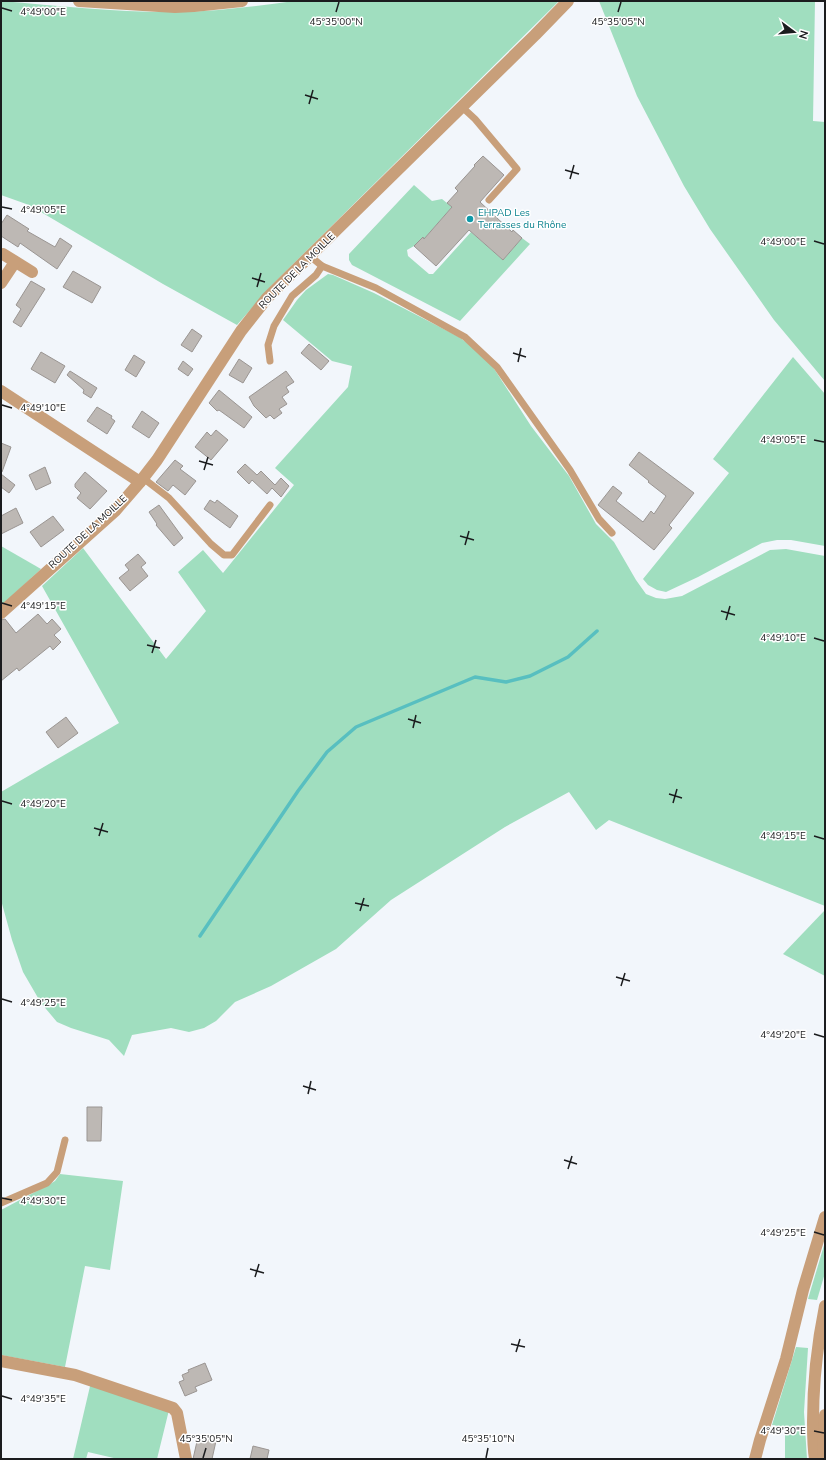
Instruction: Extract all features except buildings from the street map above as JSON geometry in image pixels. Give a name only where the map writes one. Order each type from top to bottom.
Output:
[{"type":"street","points":[[79,1],[175,7],[242,1]]},
{"type":"street","name":"ROUTE DE LA MOILLE","points":[[1,613],[115,511],[142,480],[157,460],[241,331],[268,298],[568,1]]},
{"type":"street","points":[[4,254],[32,272]]},
{"type":"street","points":[[1,283],[15,262]]},
{"type":"street","points":[[2,393],[142,480]]},
{"type":"street","points":[[755,1459],[786,1359],[803,1290],[825,1217]]},
{"type":"street","points":[[815,1459],[813,1450],[813,1399],[818,1338],[825,1306]]},
{"type":"street","points":[[1,1361],[75,1375],[173,1408],[177,1413],[186,1459]]},
{"type":"street","points":[[823,1459],[825,1415]]},
{"type":"lane","points":[[462,107],[475,119],[517,169],[490,200]]},
{"type":"lane","points":[[310,256],[322,266],[376,288],[465,337],[497,367],[570,470],[599,519],[612,533]]},
{"type":"lane","points":[[270,361],[268,345],[274,326],[292,296],[316,275],[322,266]]},
{"type":"lane","points":[[142,480],[169,498],[211,544],[224,555],[232,555],[270,505]]},
{"type":"lane","points":[[1,1203],[46,1183],[57,1172],[65,1140]]},
{"type":"green space","points":[[1,1],[91,9],[181,12],[209,11],[294,1],[559,1],[272,285],[237,325],[163,284],[29,205],[1,195]]},
{"type":"green space","points":[[599,1],[815,1],[813,121],[825,122],[825,381],[774,320],[710,229],[684,186],[637,96]]},
{"type":"green space","points":[[414,185],[432,201],[442,199],[452,207],[424,239],[422,238],[414,246],[407,250],[408,256],[429,274],[433,274],[471,232],[503,260],[522,238],[530,244],[460,321],[352,265],[349,260],[349,254]]},
{"type":"green space","points":[[328,274],[374,293],[459,337],[478,351],[493,367],[531,426],[569,476],[596,524],[614,542],[646,594],[656,598],[665,599],[682,596],[770,550],[786,549],[825,556],[825,906],[609,820],[596,830],[569,792],[505,827],[391,900],[336,949],[271,986],[235,1002],[216,1021],[204,1028],[189,1032],[171,1028],[132,1035],[124,1056],[109,1040],[57,1022],[41,1003],[23,972],[1,900],[1,792],[119,723],[42,586],[83,548],[166,659],[206,611],[178,572],[203,550],[223,573],[294,485],[275,468],[348,387],[352,366],[332,361],[283,320],[306,290]]},
{"type":"green space","points":[[793,357],[825,394],[825,546],[791,540],[777,540],[762,543],[666,592],[657,590],[648,585],[643,579],[729,473],[713,459]]},
{"type":"green space","points":[[1,546],[41,569],[1,606]]},
{"type":"green space","points":[[825,910],[825,976],[783,954]]},
{"type":"green space","points":[[60,1174],[123,1181],[110,1270],[85,1266],[65,1367],[1,1355],[1,1210],[55,1181]]},
{"type":"green space","points":[[825,1242],[825,1273],[817,1300],[808,1299]]},
{"type":"green space","points":[[796,1347],[808,1348],[804,1412],[807,1459],[785,1459],[785,1427],[772,1425]]},
{"type":"green space","points":[[91,1382],[169,1410],[157,1459],[118,1459],[88,1452],[86,1459],[73,1459]]},
{"type":"waterway","points":[[200,936],[298,791],[327,752],[356,727],[475,677],[506,682],[530,676],[568,657],[597,631]]},
{"type":"place","name":"EHPAD Les Terrasses du Rhône","points":[[470,219]]}]
